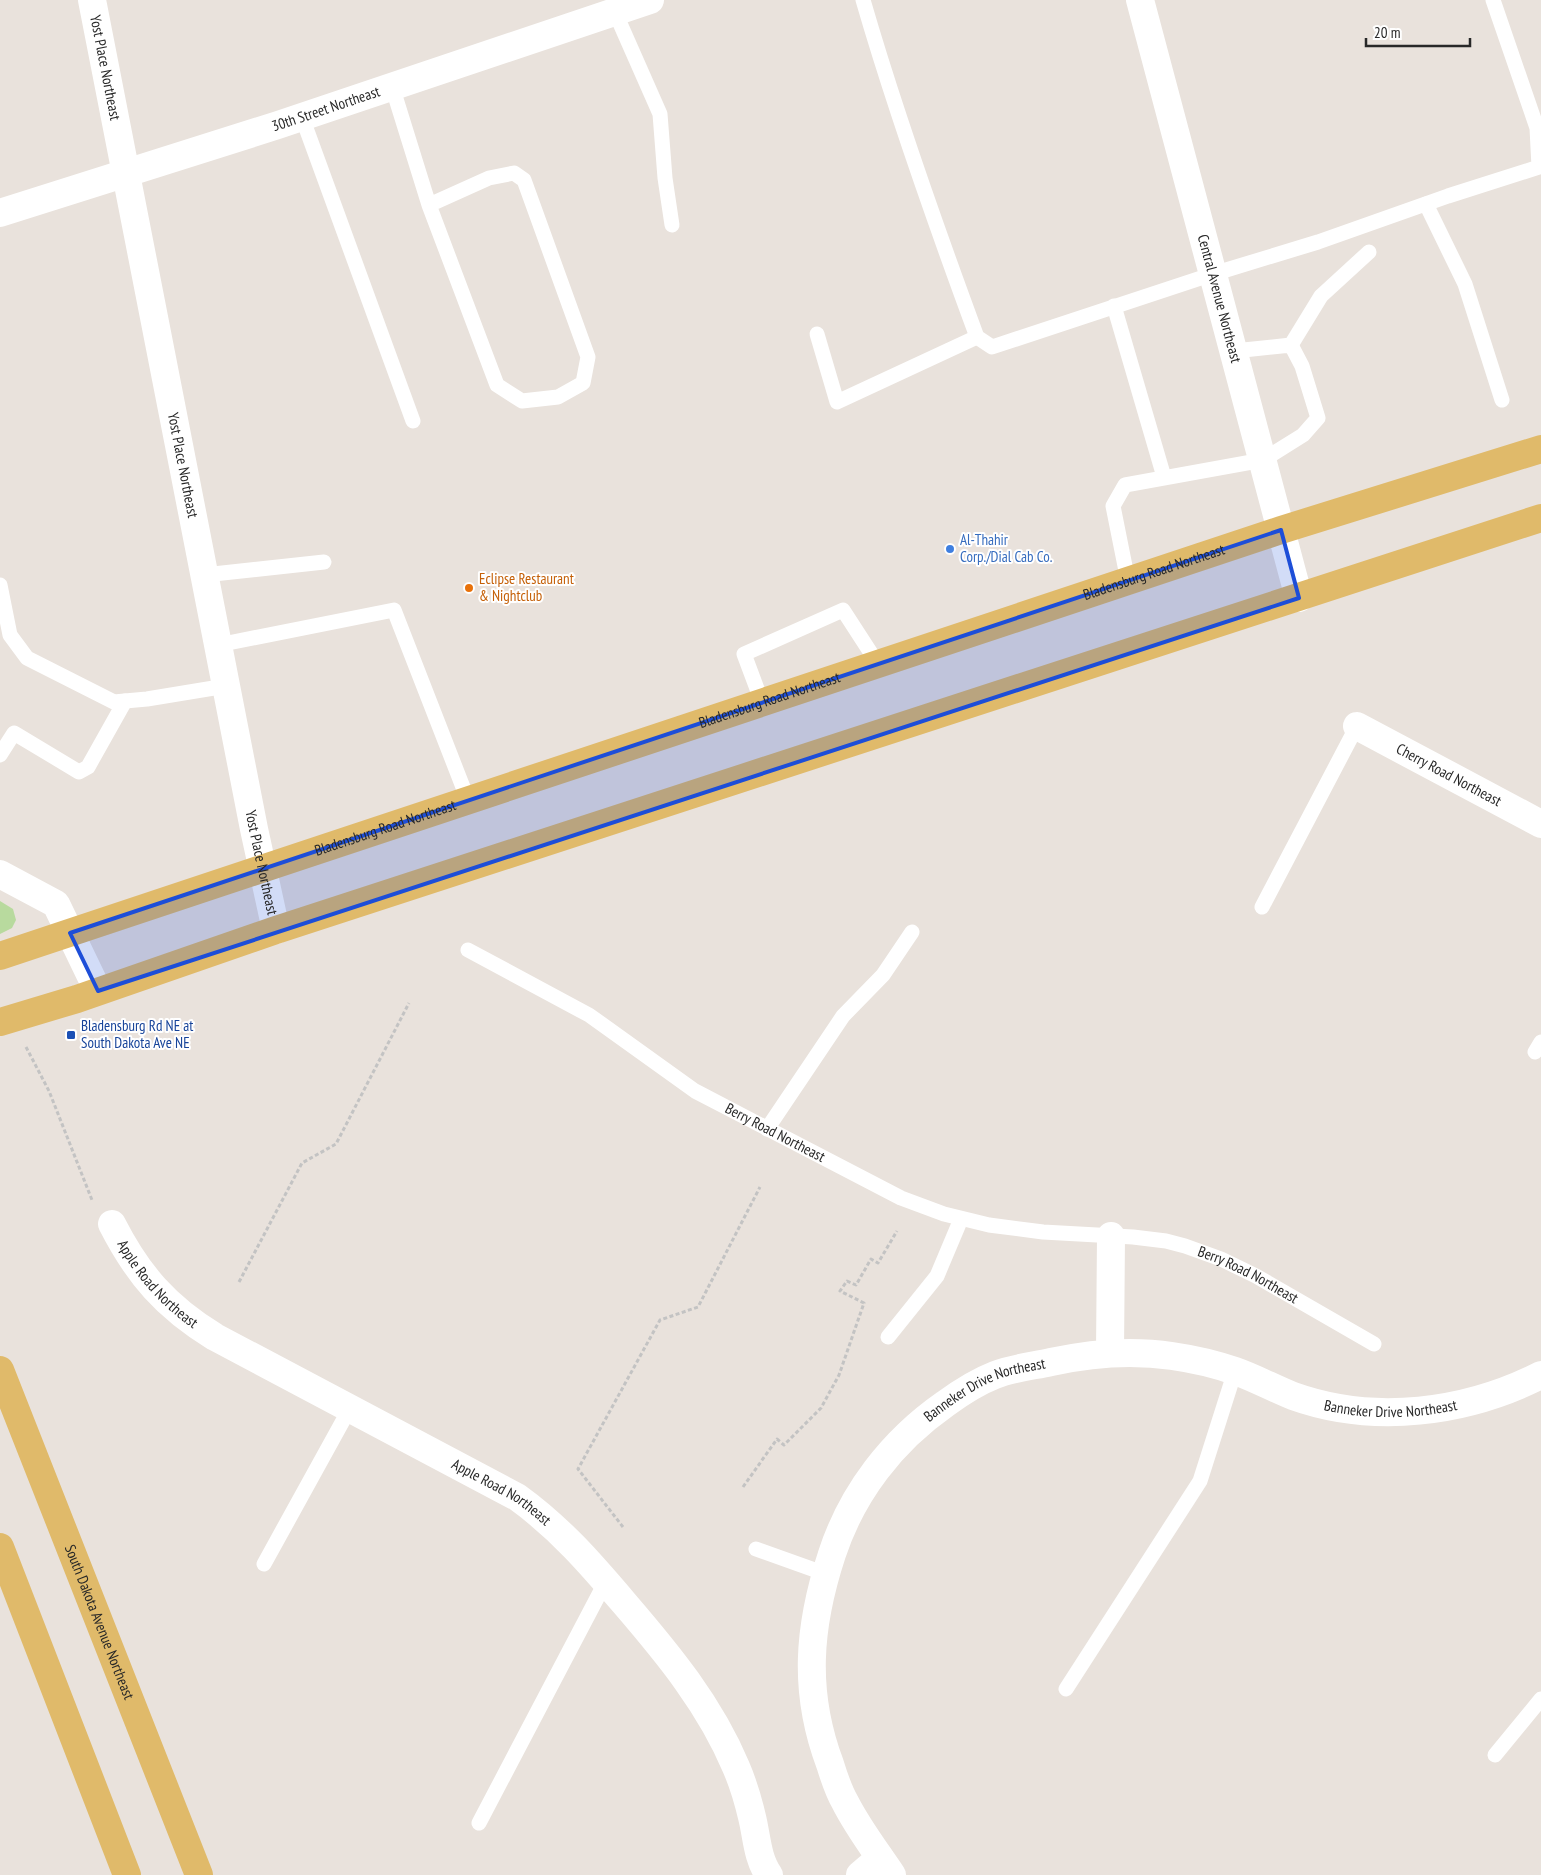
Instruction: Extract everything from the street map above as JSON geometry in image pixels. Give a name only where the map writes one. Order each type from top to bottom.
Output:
[{"type":"main road","name":"Bladensburg Road Northeast","points":[[0,956],[1281,530],[1541,449]]},
{"type":"main road","points":[[0,1022],[98,991],[276,930],[1541,518]]},
{"type":"main road","name":"South Dakota Avenue Northeast","points":[[0,1370],[195,1874]]},
{"type":"main road","points":[[0,1547],[127,1875]]},
{"type":"street","name":"Yost Place Northeast","points":[[92,0],[204,575],[276,930]]},
{"type":"street","name":"30th Street Northeast","points":[[0,213],[302,117],[650,0]]},
{"type":"street","name":"Central Avenue Northeast","points":[[1140,0],[1299,598]]},
{"type":"street","name":"Cherry Road Northeast","points":[[1357,726],[1541,824]]},
{"type":"street","points":[[0,874],[56,904],[98,991]]},
{"type":"street","name":"Apple Road Northeast","points":[[103,1216],[144,1277],[166,1301],[192,1322],[215,1337],[517,1497],[562,1533],[582,1553],[684,1675],[714,1721],[740,1777],[752,1817],[763,1866],[769,1875]]},
{"type":"street","points":[[1110,1353],[1111,1236]]},
{"type":"street","name":"Banneker Drive Northeast","points":[[886,1866],[867,1841],[843,1798],[824,1750],[811,1687],[812,1643],[815,1619],[826,1574],[840,1533],[859,1494],[888,1456],[919,1422],[959,1394],[995,1375],[1064,1359],[1110,1353],[1145,1353],[1194,1360],[1235,1371],[1293,1395],[1316,1402],[1351,1409],[1375,1411],[1428,1410],[1469,1402],[1508,1390],[1541,1374]]},
{"type":"street","points":[[860,1875],[886,1866]]},
{"type":"lane","points":[[863,0],[881,63],[977,337],[992,347],[1213,274],[1318,242],[1539,167],[1536,128],[1493,0]]},
{"type":"lane","points":[[616,12],[660,114],[665,178],[672,225]]},
{"type":"lane","points":[[392,86],[428,205],[497,385],[522,402],[558,397],[583,382],[588,357],[524,180],[514,173],[489,178],[428,205]]},
{"type":"lane","points":[[302,117],[413,421]]},
{"type":"lane","points":[[1426,204],[1465,284],[1502,400]]},
{"type":"lane","points":[[1291,345],[1321,296],[1370,252]]},
{"type":"lane","points":[[1114,306],[1164,477]]},
{"type":"lane","points":[[817,334],[837,402],[977,337]]},
{"type":"lane","points":[[1234,351],[1291,345]]},
{"type":"lane","points":[[1128,581],[1114,506],[1125,485],[1262,460],[1303,435],[1318,418],[1302,366],[1291,345]]},
{"type":"lane","points":[[204,575],[324,562]]},
{"type":"lane","points":[[0,584],[10,635],[27,658],[114,702],[226,686]]},
{"type":"lane","points":[[218,645],[394,610],[468,800]]},
{"type":"lane","points":[[762,702],[744,654],[843,610],[878,664]]},
{"type":"lane","points":[[0,755],[14,733],[79,772],[88,767],[124,701]]},
{"type":"lane","points":[[1262,908],[1357,726]]},
{"type":"lane","points":[[767,1129],[843,1016],[883,975],[912,932]]},
{"type":"lane","name":"Berry Road Northeast","points":[[468,950],[573,1006],[605,1026],[695,1091],[901,1198],[944,1214],[989,1225],[1043,1232],[1166,1241],[1203,1252],[1256,1276],[1374,1344]]},
{"type":"lane","points":[[888,1337],[937,1276],[961,1219]]},
{"type":"lane","points":[[1066,1689],[1200,1481],[1235,1371]]},
{"type":"lane","points":[[264,1564],[350,1408]]},
{"type":"lane","points":[[756,1548],[826,1574]]},
{"type":"lane","points":[[479,1823],[606,1581]]},
{"type":"lane","points":[[1495,1755],[1541,1699]]},
{"type":"path","points":[[239,1282],[302,1163],[336,1144],[409,1003]]},
{"type":"path","points":[[26,1047],[49,1092],[103,1216]]},
{"type":"path","points":[[623,1527],[578,1470],[660,1320],[698,1307],[760,1188]]},
{"type":"path","points":[[743,1487],[777,1439],[784,1445],[822,1408],[839,1375],[864,1303],[840,1291],[847,1281],[856,1285],[871,1259],[878,1263],[897,1231]]},
{"type":"highlighted area","points":[[1281,530],[1299,598],[98,991],[70,933]]},
{"type":"green space","points":[[0,901],[13,909],[16,920],[12,928],[0,934]]},
{"type":"place","name":"Al-Thahir Corp./Dial Cab Co.","points":[[950,549]]},
{"type":"place","name":"Eclipse Restaurant & Nightclub","points":[[469,588]]},
{"type":"place","name":"Bladensburg Rd NE at South Dakota Ave NE","points":[[71,1035]]}]
